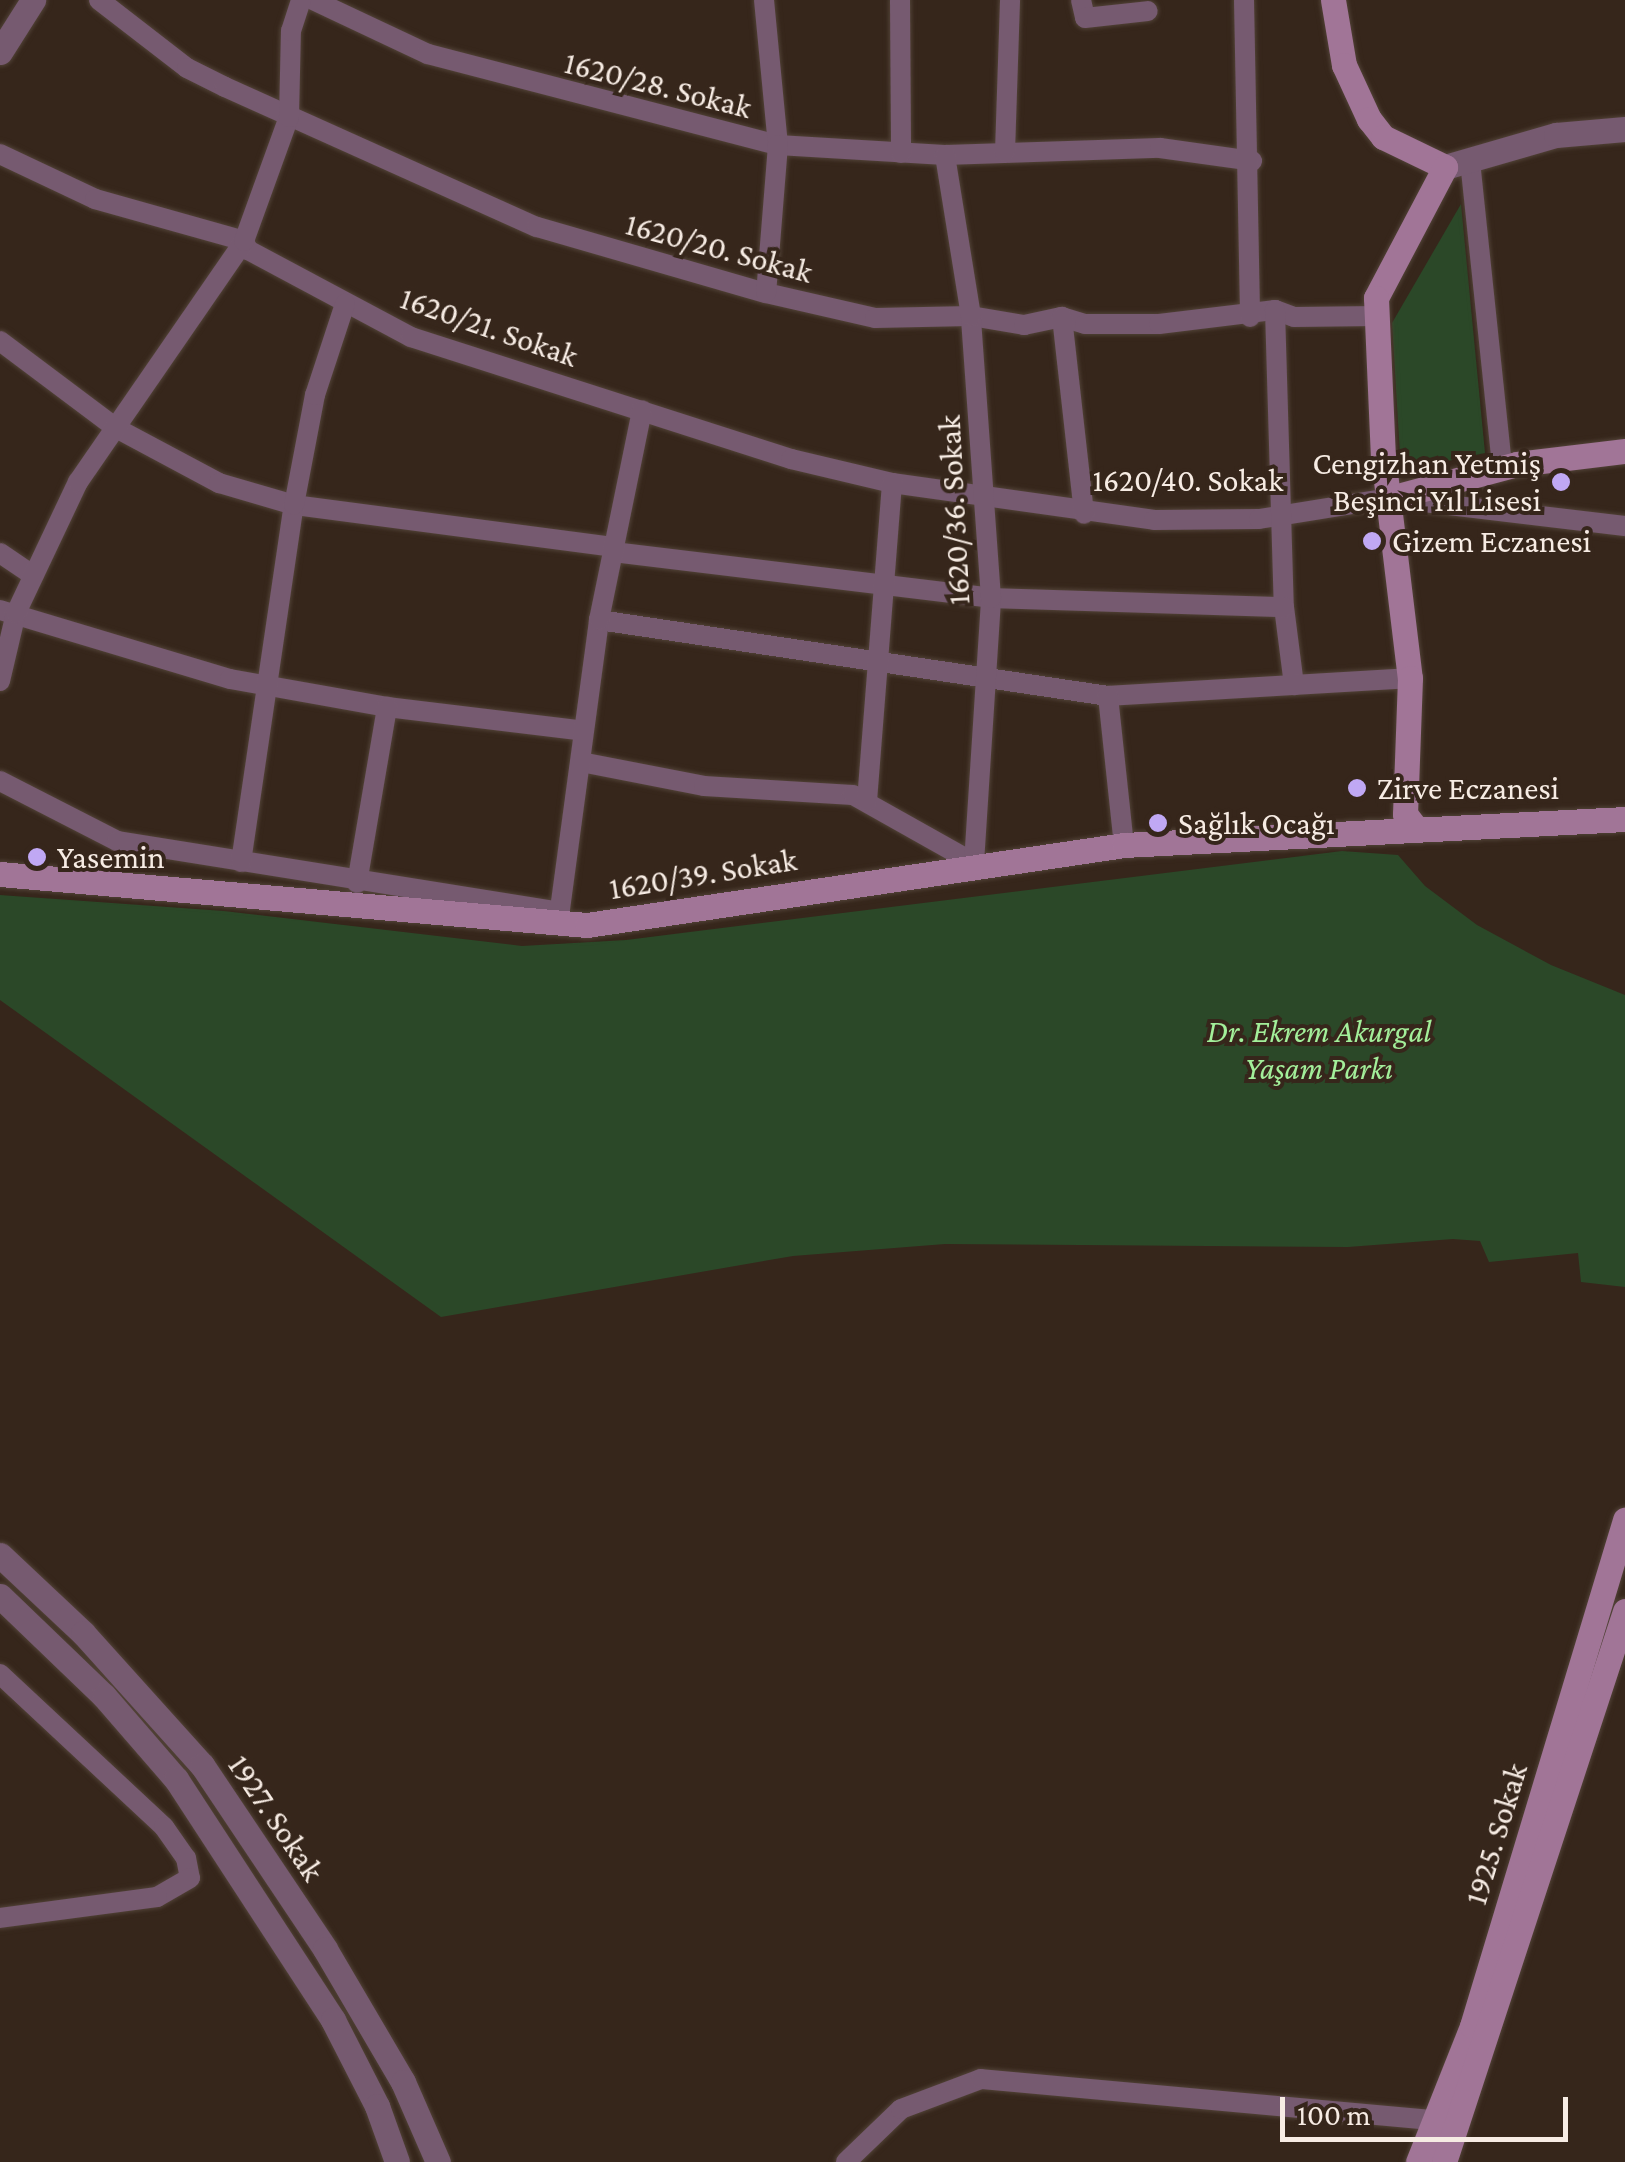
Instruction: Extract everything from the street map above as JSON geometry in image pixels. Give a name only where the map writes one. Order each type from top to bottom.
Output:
[{"type":"main road","points":[[1333,0],[1344,65],[1369,119],[1382,137],[1457,164],[1376,298],[1390,498],[1410,678],[1406,814],[1415,827]]},
{"type":"main road","name":"1620/40. Sokak","points":[[1390,498],[1502,468],[1625,452]]},
{"type":"main road","name":"1620/39. Sokak","points":[[0,874],[558,918],[588,925],[974,863],[1124,845],[1625,819]]},
{"type":"main road","name":"1925. Sokak","points":[[1418,2162],[1472,2026],[1625,1520]]},
{"type":"main road","name":"1925. Sokak","points":[[1444,2162],[1625,1611]]},
{"type":"street","points":[[0,52],[33,0]]},
{"type":"street","name":"1620/20. Sokak","points":[[99,0],[187,68],[537,227],[766,293],[875,318],[971,316],[1024,325],[1062,317],[1085,324],[1250,317],[1275,310],[1294,317],[1378,316]]},
{"type":"street","points":[[0,681],[8,611],[33,575],[78,482],[244,241],[289,116],[291,31],[301,0]]},
{"type":"street","name":"1620/28. Sokak","points":[[314,0],[428,54],[778,145],[945,155],[1160,148],[1252,161]]},
{"type":"street","points":[[764,0],[778,145],[766,293]]},
{"type":"street","points":[[900,0],[901,154]]},
{"type":"street","points":[[1006,152],[1010,0]]},
{"type":"street","points":[[1081,0],[1085,18],[1148,11]]},
{"type":"street","points":[[1244,0],[1252,161],[1250,317]]},
{"type":"street","points":[[1502,468],[1457,164],[1556,135],[1625,129]]},
{"type":"street","name":"1620/21. Sokak","points":[[0,154],[95,199],[244,241],[248,250],[411,337],[790,459],[892,484],[985,494]]},
{"type":"street","name":"1620/36. Sokak","points":[[945,155],[971,316],[991,598],[974,863]]},
{"type":"street","points":[[241,862],[264,685],[294,505],[315,395],[345,304]]},
{"type":"street","points":[[1275,310],[1284,607],[1294,686]]},
{"type":"street","points":[[1062,317],[1084,514]]},
{"type":"street","points":[[0,341],[116,428],[219,483],[294,505],[882,587],[991,598],[1284,607]]},
{"type":"street","points":[[0,781],[117,841],[558,918],[599,620],[642,410]]},
{"type":"street","points":[[868,801],[875,664],[892,484]]},
{"type":"street","name":"1620/40. Sokak","points":[[985,494],[1084,514],[1281,516],[1390,498]]},
{"type":"street","points":[[1390,498],[1625,526]]},
{"type":"street","points":[[0,553],[33,575]]},
{"type":"street","points":[[8,611],[264,685],[387,707],[584,730]]},
{"type":"street","points":[[599,620],[1108,696],[1410,678]]},
{"type":"street","points":[[1108,696],[1124,845]]},
{"type":"street","points":[[357,883],[387,707]]},
{"type":"street","points":[[581,762],[704,786],[868,801],[974,863]]},
{"type":"street","name":"1927. Sokak","points":[[0,1554],[83,1633],[202,1765],[335,1966],[403,2082],[438,2162]]},
{"type":"street","name":"1927. Sokak","points":[[0,1596],[104,1696],[176,1780],[333,2020],[377,2106],[397,2162]]},
{"type":"street","points":[[0,1674],[164,1827],[186,1858],[190,1878],[158,1897],[0,1918]]},
{"type":"street","points":[[846,2162],[901,2109],[981,2080],[1434,2120]]},
{"type":"green space","points":[[1461,204],[1485,453],[1401,471],[1392,323]]},
{"type":"green space","name":"Dr. Ekrem Akurgal Yaşam Parkı","points":[[1342,851],[1398,855],[1425,886],[1477,925],[1551,965],[1625,995],[1625,1287],[1581,1282],[1578,1253],[1489,1262],[1480,1241],[1453,1239],[1348,1247],[945,1244],[793,1256],[441,1317],[0,1000],[0,895],[224,911],[522,946],[626,940]]},
{"type":"place","name":"Cengizhan Yetmiş Beşinci Yıl Lisesi","points":[[1561,482]]},
{"type":"place","name":"Gizem Eczanesi","points":[[1372,541]]},
{"type":"place","name":"Zirve Eczanesi","points":[[1357,788]]},
{"type":"place","name":"Sağlık Ocağı","points":[[1158,823]]},
{"type":"place","name":"Yasemin","points":[[37,857]]}]
